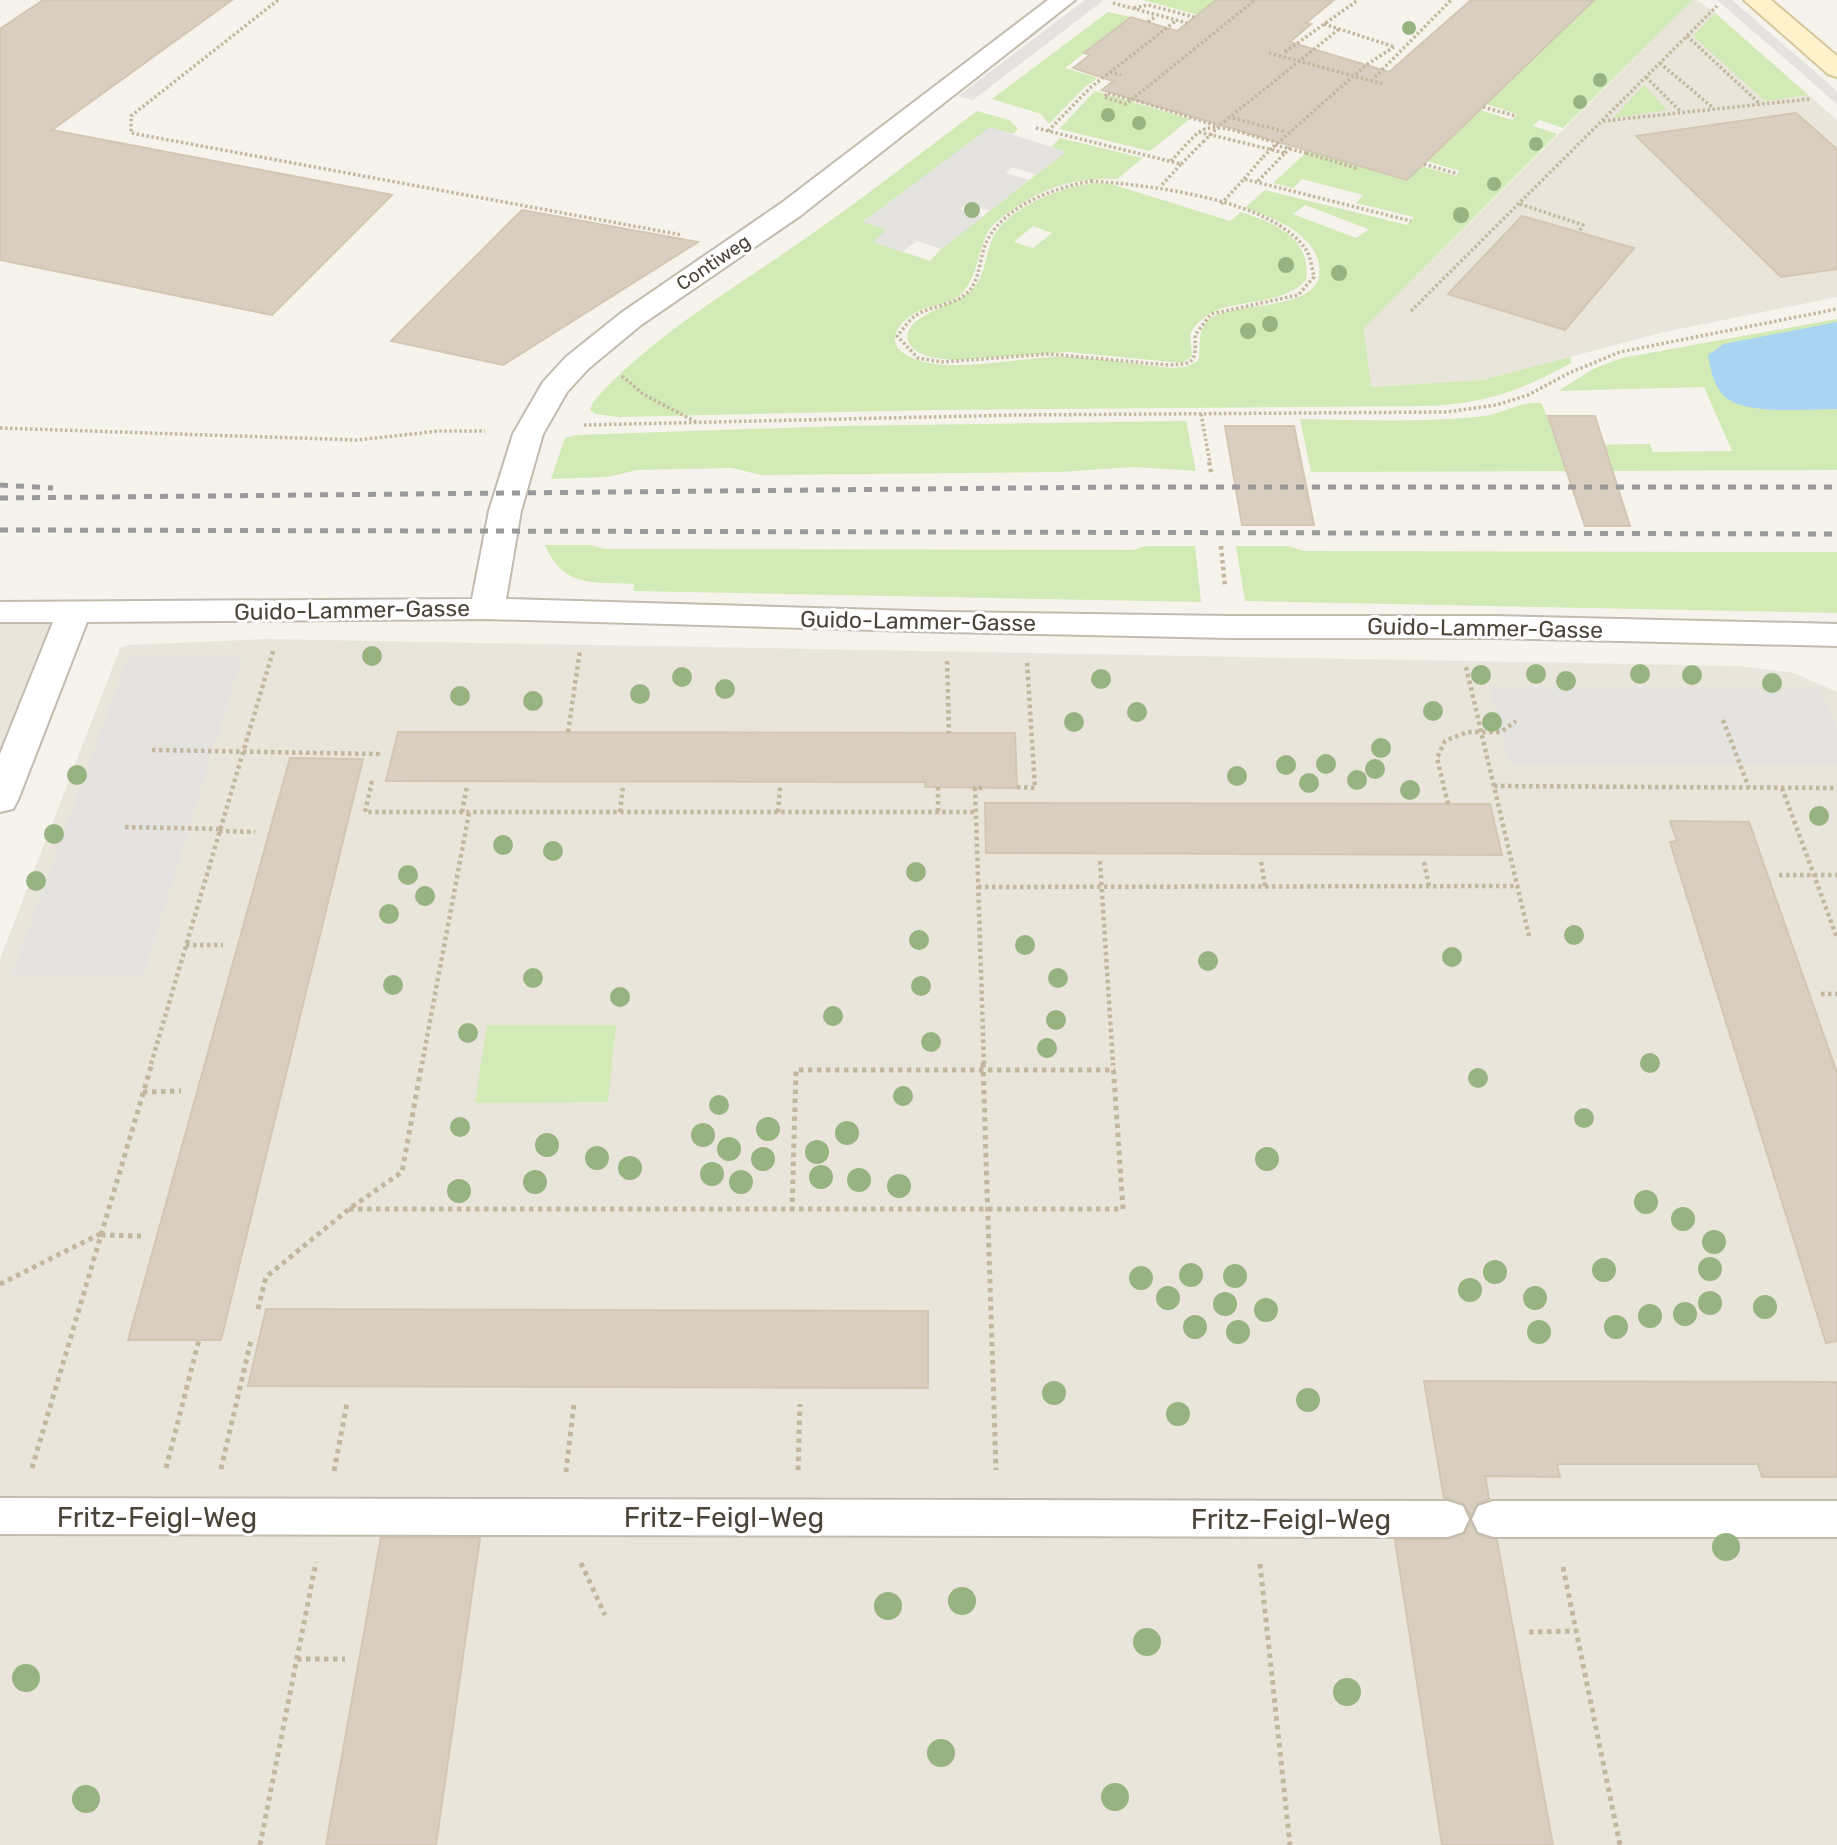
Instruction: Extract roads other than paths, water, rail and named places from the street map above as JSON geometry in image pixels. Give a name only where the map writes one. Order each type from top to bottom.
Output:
[{"type":"main road","points":[[1756,0],[1837,68]]},
{"type":"street","name":"Contiweg","points":[[487,609],[505,511],[528,434],[554,388],[577,363],[631,318],[731,251],[827,181],[1063,0]]},
{"type":"street","name":"Guido-Lammer-Gasse","points":[[0,612],[487,609],[1013,624],[1494,627],[1837,635]]},
{"type":"street","points":[[0,800],[74,612]]},
{"type":"lane","name":"Fritz-Feigl-Weg","points":[[9,1516],[1448,1519]]},
{"type":"lane","points":[[1493,1519],[1837,1519]]},
{"type":"water","points":[[1837,322],[1837,409],[1781,410],[1750,407],[1728,399],[1716,385],[1708,355],[1724,344]]},
{"type":"railway","points":[[0,485],[53,488]]},
{"type":"railway","points":[[0,498],[1122,487],[1837,487]]},
{"type":"railway","points":[[0,530],[1837,534]]}]
